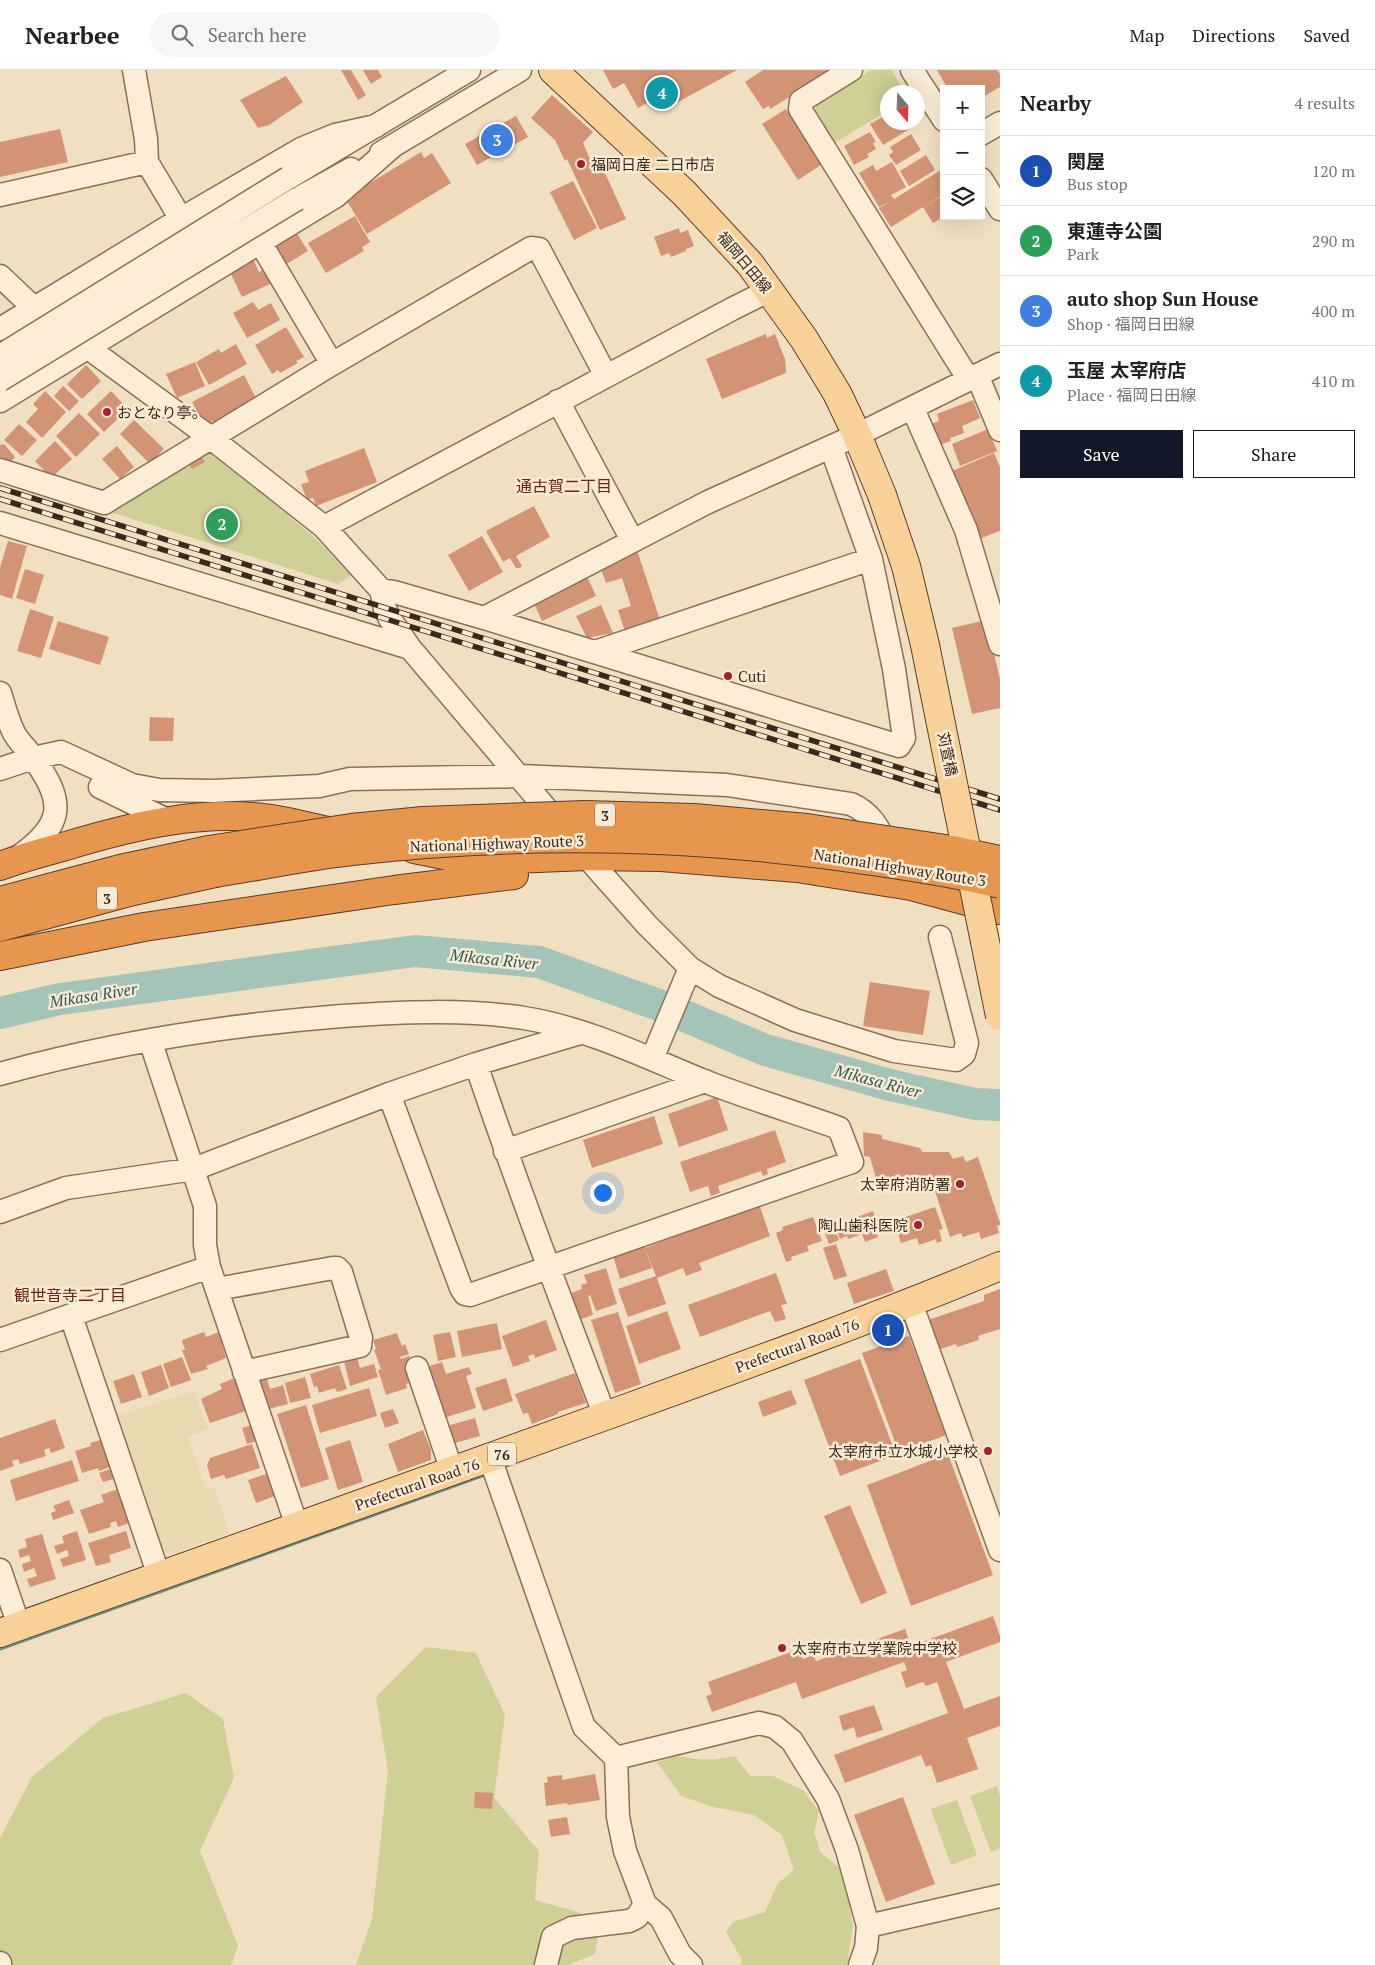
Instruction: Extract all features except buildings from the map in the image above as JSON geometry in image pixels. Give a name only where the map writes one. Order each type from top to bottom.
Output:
[{"type":"highway","name":"National Highway Route 3","points":[[0,927],[133,891],[212,862],[351,828],[423,821],[585,815],[694,818],[807,828],[952,850],[1000,860]]},
{"type":"highway","name":"3","points":[[5,864],[109,833],[167,820],[221,817],[272,819],[463,859],[593,864],[733,875],[844,888],[924,904],[1000,927]]},
{"type":"highway","name":"National Highway Route 3","points":[[0,902],[120,868],[500,840],[597,839],[700,842],[806,851],[964,875],[1000,884]]},
{"type":"highway","name":"3","points":[[0,956],[144,927],[385,891],[661,857],[797,868],[911,886],[1000,910]]},
{"type":"main road","name":"福岡日田線","points":[[553,70],[684,193],[750,264],[804,339],[837,393],[882,495]]},
{"type":"main road","name":"苅萱橋","points":[[882,495],[906,566],[925,645],[1000,1016]]},
{"type":"main road","name":"Prefectural Road 76","points":[[9,1630],[452,1471],[493,1467],[605,1416],[911,1303],[1000,1266]]},
{"type":"street","points":[[134,70],[146,139],[147,162],[181,219]]},
{"type":"street","points":[[0,356],[288,178],[469,70]]},
{"type":"street","points":[[0,380],[298,199],[393,146],[520,70]]},
{"type":"street","points":[[851,70],[801,100],[800,109],[973,377],[1000,430]]},
{"type":"street","points":[[912,70],[940,114]]},
{"type":"street","points":[[985,132],[1000,123]]},
{"type":"street","points":[[0,329],[181,219],[302,149],[335,135],[376,126]]},
{"type":"street","points":[[0,401],[336,196],[393,146]]},
{"type":"street","points":[[0,196],[147,162]]},
{"type":"street","points":[[985,186],[1000,209]]},
{"type":"street","points":[[260,242],[332,364]]},
{"type":"street","points":[[0,470],[104,503],[332,364],[532,248],[539,249],[606,376]]},
{"type":"street","points":[[0,276],[35,309],[211,438],[324,527],[380,590],[390,619],[410,648],[688,973],[795,1020],[894,1051],[956,1060],[964,1054],[967,1043],[940,937]]},
{"type":"street","points":[[324,527],[770,290]]},
{"type":"street","points":[[484,618],[708,502],[913,409],[1000,364]]},
{"type":"street","points":[[558,401],[632,540]]},
{"type":"street","points":[[913,409],[966,530],[1000,644]]},
{"type":"street","points":[[380,590],[394,592],[484,618],[899,746],[904,738],[894,669],[871,559],[831,447]]},
{"type":"street","points":[[0,523],[410,648]]},
{"type":"street","points":[[595,652],[871,559]]},
{"type":"street","points":[[0,693],[13,731],[47,780],[54,799],[54,818],[46,834],[36,844],[5,864]]},
{"type":"street","points":[[0,769],[33,758],[61,752],[132,786],[159,790],[213,791],[319,786],[350,780],[520,776],[727,785],[851,804],[864,810],[872,819],[911,886]]},
{"type":"street","points":[[33,758],[64,768],[167,820]]},
{"type":"street","points":[[656,1052],[688,973]]},
{"type":"street","points":[[0,1074],[150,1040],[280,1021],[396,1012],[524,1018],[656,1052],[705,1081],[839,1128],[852,1162],[470,1296],[465,1294],[460,1288],[389,1094]]},
{"type":"street","points":[[0,1212],[66,1188],[194,1168],[389,1094],[476,1064],[583,1032]]},
{"type":"street","points":[[150,1040],[194,1168],[205,1206],[205,1245],[209,1267],[297,1526]]},
{"type":"street","points":[[476,1064],[548,1269],[605,1416]]},
{"type":"street","points":[[505,1151],[705,1081]]},
{"type":"street","points":[[0,1340],[209,1267]]},
{"type":"street","points":[[217,1289],[333,1268],[337,1268],[341,1272],[361,1338],[360,1346],[244,1372]]},
{"type":"street","points":[[911,1303],[1000,1550]]},
{"type":"street","points":[[71,1316],[159,1576]]},
{"type":"street","points":[[417,1368],[452,1471]]},
{"type":"street","points":[[493,1467],[584,1727],[616,1758],[618,1817],[625,1851],[646,1904],[661,1918],[680,1954],[690,1965]]},
{"type":"street","points":[[0,1570],[9,1630]]},
{"type":"street","points":[[616,1758],[759,1723],[775,1727],[792,1741],[828,1799],[847,1850],[868,1926],[866,1948],[860,1965]]},
{"type":"street","points":[[868,1926],[999,1901]]},
{"type":"street","points":[[546,1965],[553,1937],[572,1928],[629,1921],[637,1917],[646,1904]]},
{"type":"shaded area","points":[[194,1391],[208,1429],[188,1437],[206,1490],[214,1487],[230,1533],[171,1554],[163,1553],[116,1416]]},
{"type":"green space","points":[[871,70],[892,70],[900,85],[880,85],[880,115],[833,144],[814,116],[816,105]]},
{"type":"green space","points":[[208,450],[313,536],[351,575],[338,584],[107,511]]},
{"type":"green space","points":[[426,1647],[476,1653],[505,1715],[494,1798],[539,1851],[535,1900],[587,1915],[598,1933],[595,1954],[568,1965],[356,1965],[372,1919],[388,1771],[376,1697]]},
{"type":"green space","points":[[186,1693],[223,1719],[234,1778],[200,1851],[238,1946],[231,1965],[0,1965],[0,1838],[32,1777],[103,1718]]},
{"type":"green space","points":[[678,1756],[720,1759],[735,1756],[750,1776],[773,1776],[804,1791],[819,1811],[814,1833],[821,1853],[840,1868],[846,1887],[853,1926],[847,1965],[740,1965],[742,1960],[726,1932],[733,1922],[765,1912],[778,1883],[794,1870],[782,1835],[754,1815],[713,1807],[681,1796],[657,1762]]},
{"type":"green space","points":[[997,1786],[1000,1796],[1000,1848],[991,1852],[970,1796]]},
{"type":"green space","points":[[957,1800],[977,1855],[951,1865],[931,1809]]},
{"type":"waterway","name":"Mikasa River","points":[[0,1013],[60,999],[415,951],[539,962],[659,1005],[765,1050],[890,1085],[975,1104],[1000,1105]]},
{"type":"waterway","points":[[0,1648],[490,1472]]},
{"type":"railway","points":[[0,488],[1000,799]]},
{"type":"railway","points":[[0,499],[1000,810]]},
{"type":"place","name":"玉屋 太宰府店","points":[[662,93]]},
{"type":"place","name":"auto shop Sun House","points":[[497,140]]},
{"type":"place","name":"福岡日産 二日市店","points":[[581,164]]},
{"type":"place","name":"おとなり亭。","points":[[107,412]]},
{"type":"place","name":"東蓮寺公園","points":[[222,524]]},
{"type":"place","name":"Cuti","points":[[728,676]]},
{"type":"place","name":"太宰府消防署","points":[[960,1184]]},
{"type":"place","name":"陶山歯科医院","points":[[918,1225]]},
{"type":"place","name":"関屋","points":[[888,1330]]},
{"type":"place","name":"太宰府市立水城小学校","points":[[988,1451]]},
{"type":"place","name":"太宰府市立学業院中学校","points":[[782,1648]]},
{"type":"district","name":"通古賀二丁目","points":[[564,486]]},
{"type":"district","name":"観世音寺二丁目","points":[[70,1295]]}]
